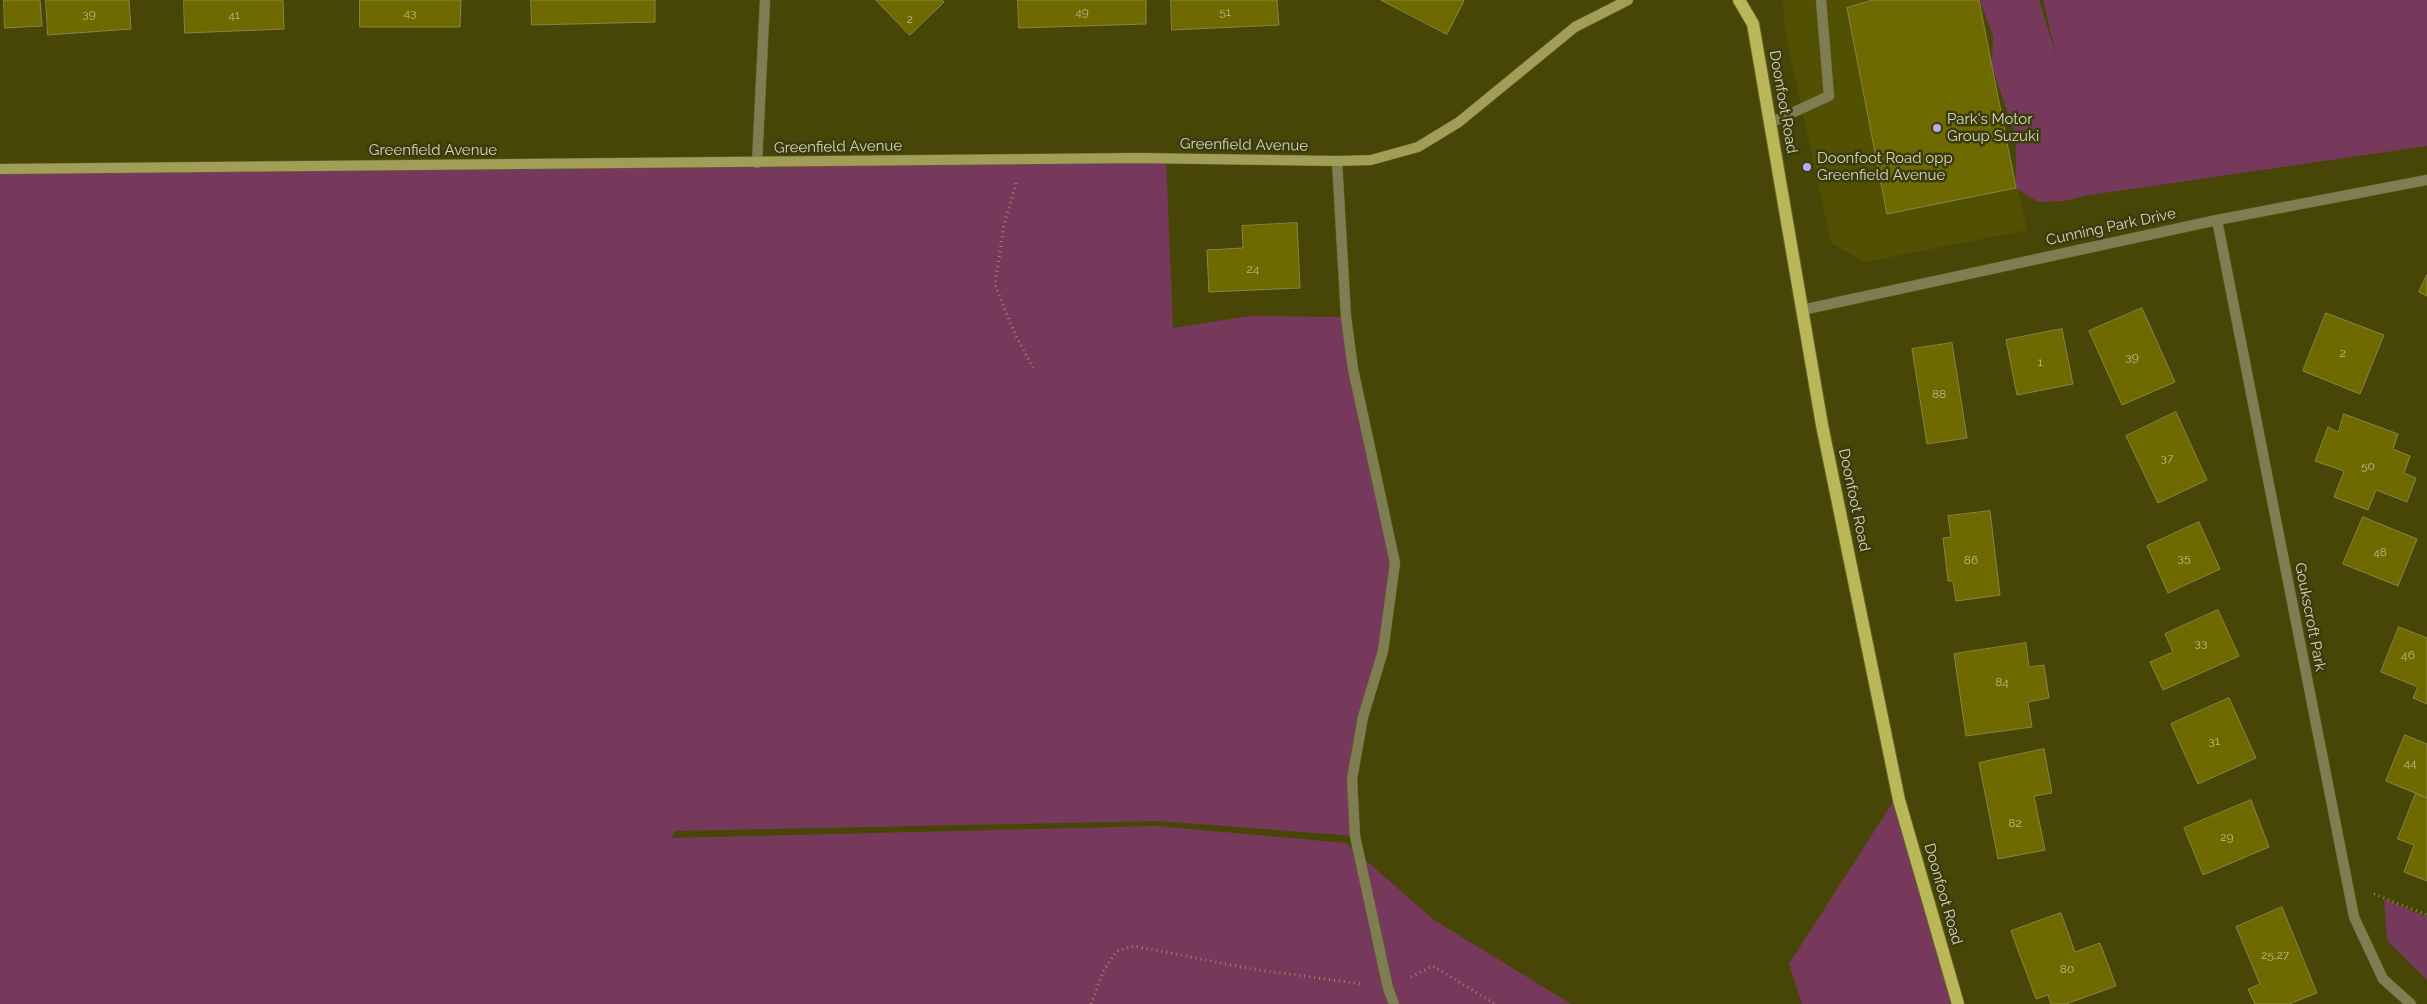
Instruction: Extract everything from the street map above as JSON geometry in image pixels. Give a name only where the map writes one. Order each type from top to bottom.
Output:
[{"type":"main road","name":"Doonfoot Road","points":[[1739,0],[1753,24],[1822,425],[1899,800],[1958,1004]]},
{"type":"street","points":[[756,163],[765,0]]},
{"type":"street","name":"Greenfield Avenue","points":[[0,168],[756,163],[1138,158],[1371,160],[1418,147],[1459,122],[1575,27],[1628,0]]},
{"type":"street","points":[[1770,123],[1829,96],[1821,0]]},
{"type":"street","points":[[1337,161],[1346,317],[1352,369],[1395,563],[1383,651],[1363,717],[1352,779],[1355,836],[1388,988],[1394,1004]]},
{"type":"street","name":"Cunning Park Drive","points":[[1802,310],[2217,220],[2427,180]]},
{"type":"street","name":"Goukscroft Park","points":[[2217,220],[2354,917],[2383,979],[2411,1004]]},
{"type":"path","points":[[1028,159],[1029,172],[1016,182],[1004,225],[995,286],[1014,332],[1033,368]]},
{"type":"path","points":[[2348,884],[2427,915]]},
{"type":"path","points":[[1091,1004],[1104,970],[1117,951],[1134,946],[1252,969],[1388,988],[1433,966],[1495,1004]]},
{"type":"shaded area","points":[[1783,0],[1977,0],[2027,230],[1865,262],[1831,243],[1785,31]]},
{"type":"shaded area","points":[[1980,0],[2039,0],[2057,58],[2043,0],[2427,0],[2427,146],[2090,195],[2064,201],[2038,202],[2016,188],[2016,136],[1992,67],[1993,36]]},
{"type":"shaded area","points":[[1166,159],[1173,328],[1250,316],[1346,317],[1395,563],[1383,651],[1352,779],[1355,836],[1159,821],[675,831],[672,838],[1157,826],[1346,843],[1434,920],[1571,1004],[0,1004],[0,169]]},
{"type":"shaded area","points":[[1893,802],[1957,1004],[1802,1004],[1789,964]]},
{"type":"shaded area","points":[[2384,899],[2427,917],[2427,980],[2387,940]]},
{"type":"building","points":[[4,0],[40,0],[42,26],[5,28]]},
{"type":"building","points":[[46,0],[129,0],[131,29],[48,35]]},
{"type":"building","points":[[184,0],[283,0],[284,29],[185,33]]},
{"type":"building","points":[[360,0],[461,0],[460,27],[360,27]]},
{"type":"building","points":[[531,0],[655,0],[655,22],[532,25]]},
{"type":"building","points":[[876,0],[942,0],[944,2],[910,35]]},
{"type":"building","points":[[1018,0],[1146,0],[1146,24],[1019,28]]},
{"type":"building","points":[[1171,0],[1277,0],[1279,25],[1172,30]]},
{"type":"building","points":[[1381,0],[1463,0],[1464,1],[1447,34]]},
{"type":"building","name":"Park's Motor Group Suzuki","points":[[1873,0],[1979,0],[2016,188],[1887,214],[1847,8]]},
{"type":"building","points":[[1297,223],[1300,288],[1209,292],[1207,250],[1243,248],[1242,226]]},
{"type":"building","points":[[2427,275],[2427,296],[2419,292]]},
{"type":"building","points":[[2142,308],[2175,382],[2122,405],[2089,331]]},
{"type":"building","points":[[2326,313],[2384,335],[2360,394],[2303,371]]},
{"type":"building","points":[[2062,329],[2073,384],[2017,395],[2006,340]]},
{"type":"building","points":[[1952,343],[1967,438],[1927,444],[1912,349]]},
{"type":"building","points":[[2176,412],[2207,480],[2158,503],[2126,436]]},
{"type":"building","points":[[2344,414],[2398,434],[2393,449],[2410,456],[2404,473],[2416,478],[2407,502],[2376,490],[2368,510],[2334,497],[2344,471],[2315,461],[2328,427],[2338,432]]},
{"type":"building","points":[[1990,511],[2000,595],[1956,601],[1953,581],[1948,581],[1943,538],[1951,537],[1948,516]]},
{"type":"building","points":[[2363,517],[2417,539],[2398,586],[2343,564]]},
{"type":"building","points":[[2199,522],[2220,569],[2168,593],[2147,546]]},
{"type":"building","points":[[2218,610],[2239,656],[2163,690],[2150,662],[2173,652],[2165,634]]},
{"type":"building","points":[[2399,627],[2427,638],[2427,704],[2413,698],[2418,687],[2381,672]]},
{"type":"building","points":[[2026,643],[2029,667],[2044,665],[2049,698],[2028,702],[2032,727],[1966,736],[1954,654]]},
{"type":"building","points":[[2229,698],[2256,758],[2198,784],[2171,724]]},
{"type":"building","points":[[2405,735],[2427,744],[2427,798],[2386,781]]},
{"type":"building","points":[[2044,749],[2052,793],[2034,796],[2045,850],[1998,859],[1979,763]]},
{"type":"building","points":[[2416,793],[2427,798],[2427,881],[2404,872],[2414,845],[2398,839]]},
{"type":"building","points":[[2251,800],[2269,847],[2203,875],[2184,828]]},
{"type":"building","points":[[2282,907],[2317,993],[2289,1004],[2255,1004],[2248,989],[2260,984],[2236,927]]},
{"type":"building","points":[[2061,913],[2075,952],[2100,943],[2116,986],[2066,1004],[2051,1004],[2048,995],[2036,999],[2011,931]]},
{"type":"place","name":"Park's Motor Group Suzuki","points":[[1937,128]]},
{"type":"place","name":"Doonfoot Road opp Greenfield Avenue","points":[[1807,167]]}]
